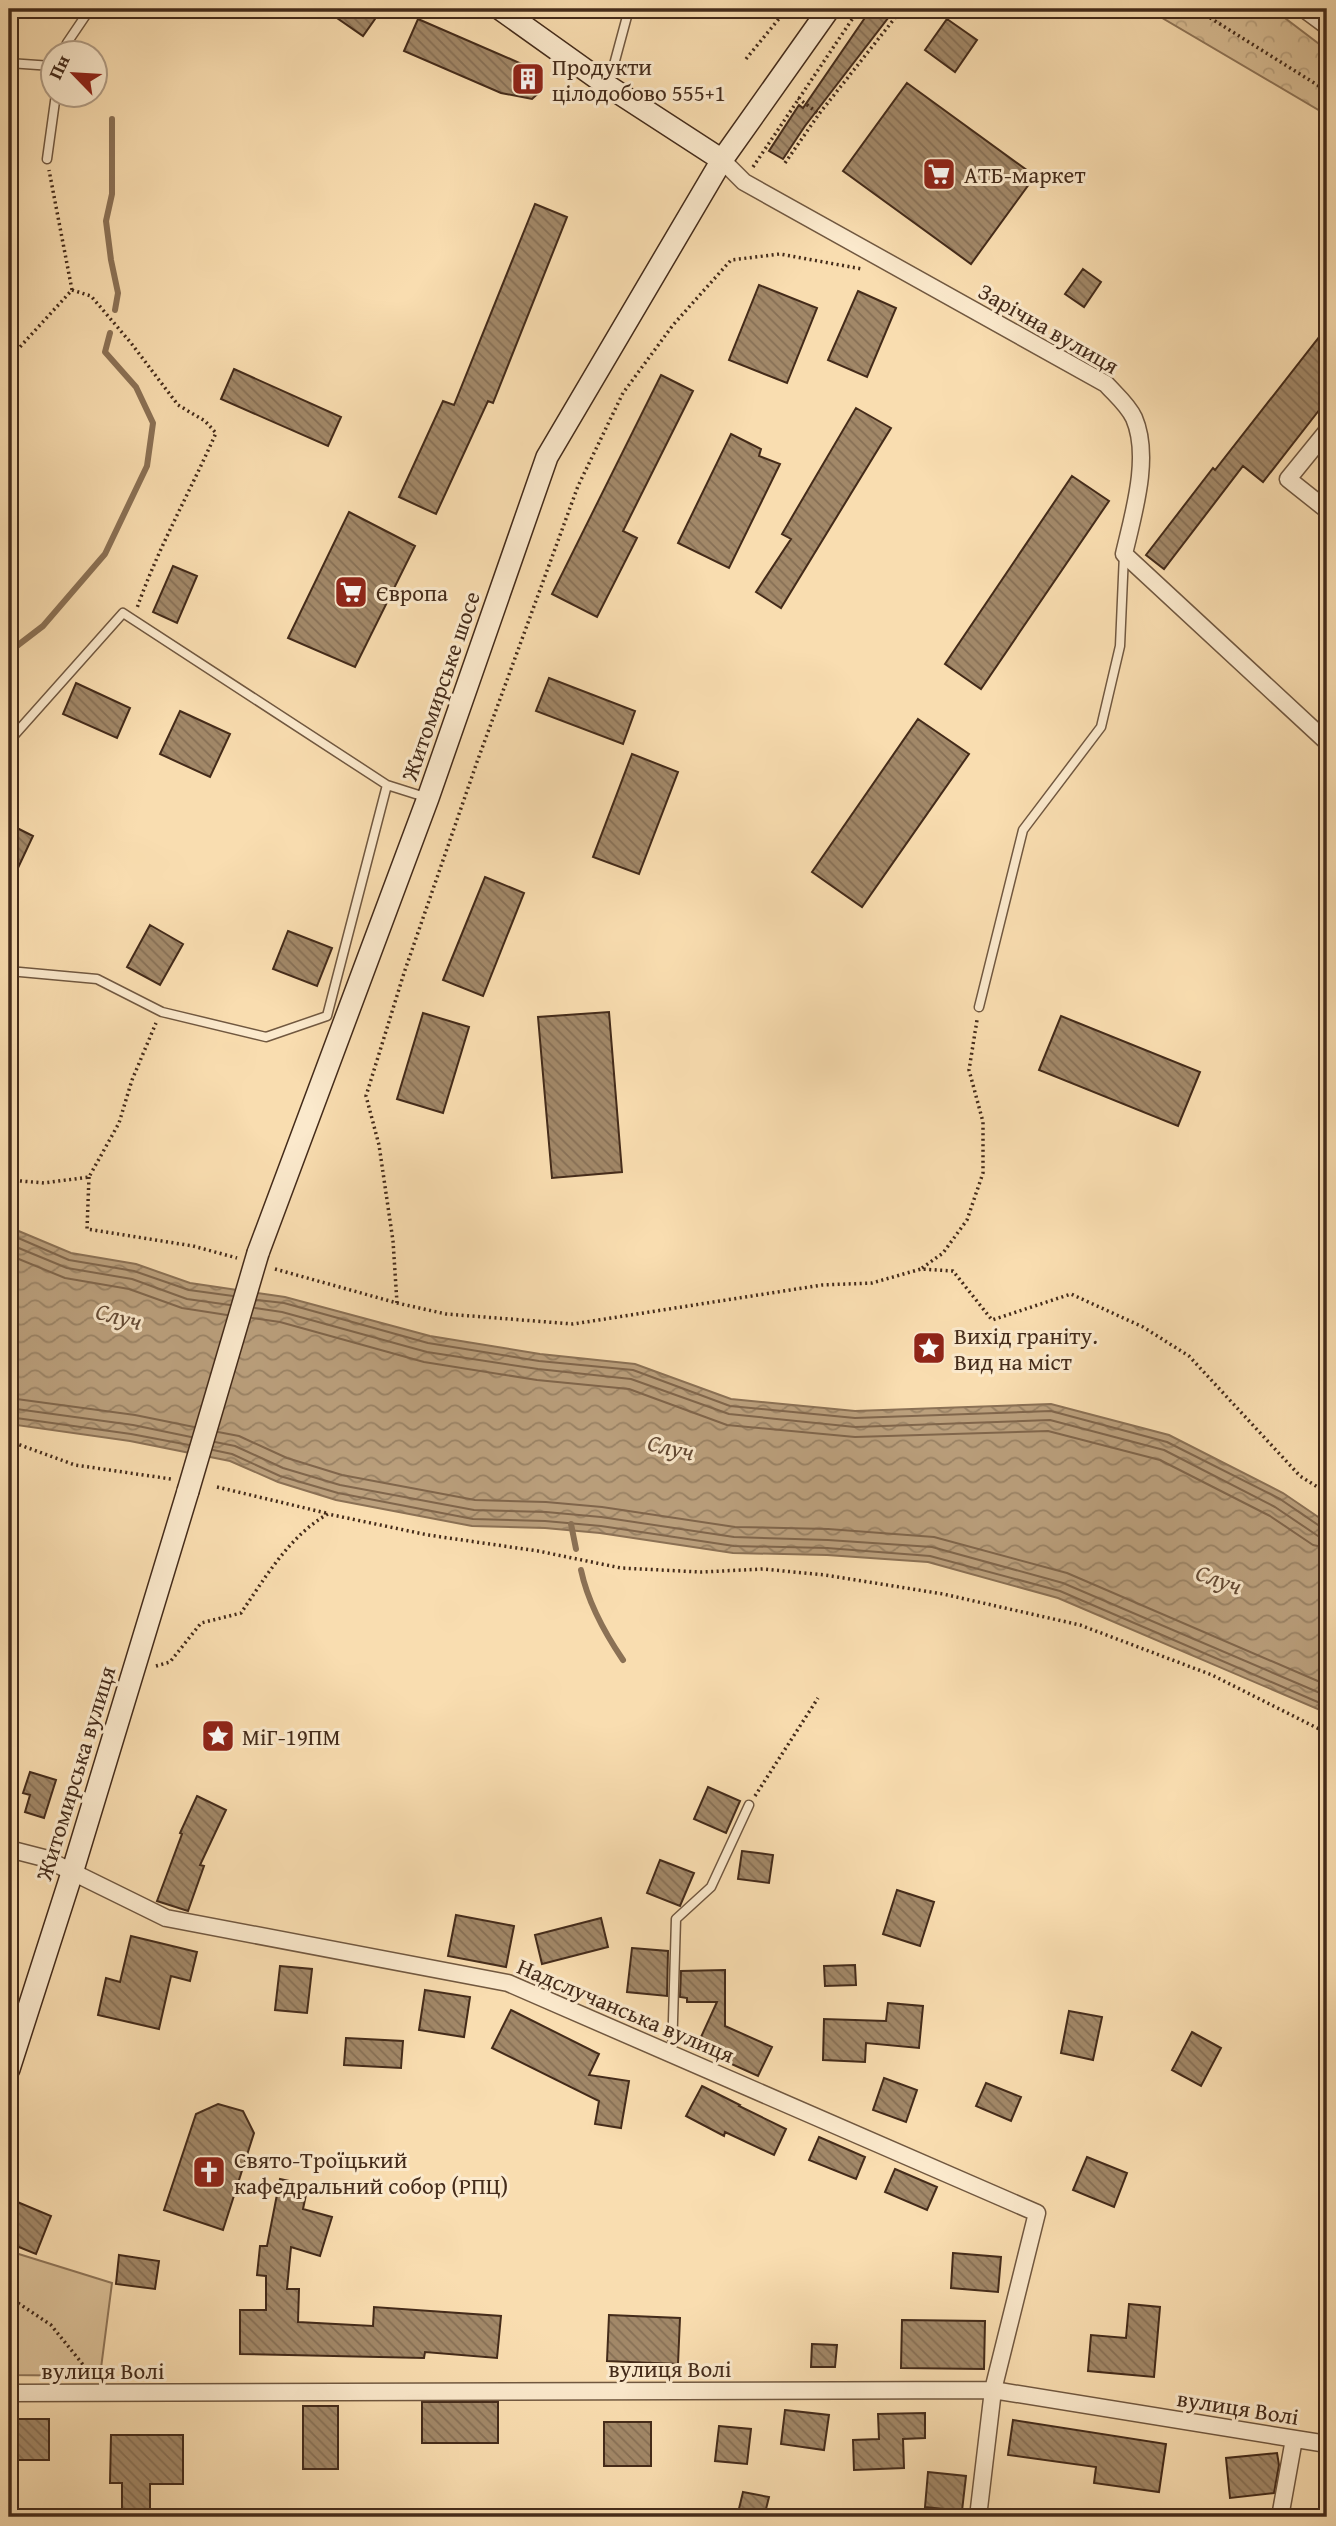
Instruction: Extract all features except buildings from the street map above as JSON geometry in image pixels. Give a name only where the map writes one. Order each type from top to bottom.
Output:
[{"type":"main road","points":[[500,9],[608,86],[722,160],[829,9]]},
{"type":"main road","name":"Житомирське шосе","points":[[186,1486],[258,1260],[428,798],[547,457],[722,160]]},
{"type":"main road","name":"Житомирська вулиця","points":[[9,2069],[72,1873],[186,1486]]},
{"type":"street","points":[[1304,9],[1327,26]]},
{"type":"street","name":"Зарічна вулиця","points":[[722,160],[744,182],[1106,384],[1124,402],[1134,419],[1139,441],[1137,497],[1124,554]]},
{"type":"street","points":[[1327,431],[1289,479],[1327,510]]},
{"type":"street","points":[[1124,554],[1327,743]]},
{"type":"street","name":"Надслучанська вулиця","points":[[9,1849],[44,1858],[166,1918],[508,1983],[1037,2213],[993,2390]]},
{"type":"street","points":[[978,2517],[993,2390]]},
{"type":"street","name":"вулиця Волі","points":[[9,2393],[993,2390],[1327,2444]]},
{"type":"street","points":[[1280,2517],[1294,2439]]},
{"type":"lane","points":[[70,38],[90,9]]},
{"type":"lane","points":[[608,86],[629,9]]},
{"type":"lane","points":[[9,63],[38,65]]},
{"type":"lane","points":[[47,159],[54,108]]},
{"type":"lane","points":[[979,1007],[1023,830],[1101,727],[1120,646],[1124,554]]},
{"type":"lane","points":[[9,741],[123,613],[387,785],[428,798]]},
{"type":"lane","points":[[9,971],[97,979],[162,1012],[266,1037],[327,1016],[387,785]]},
{"type":"lane","points":[[672,2054],[676,1919],[711,1886],[749,1805]]},
{"type":"path","points":[[746,59],[787,9]]},
{"type":"path","points":[[744,182],[859,9]]},
{"type":"path","points":[[785,163],[818,114],[902,9]]},
{"type":"path","points":[[1196,9],[1327,91]]},
{"type":"path","points":[[791,92],[818,114]]},
{"type":"path","points":[[47,159],[72,290]]},
{"type":"path","points":[[397,1303],[393,1241],[379,1144],[366,1096],[404,973],[477,762],[578,486],[623,393],[673,325],[731,260],[780,254],[869,271]]},
{"type":"path","points":[[9,359],[72,290]]},
{"type":"path","points":[[72,290],[91,296],[178,405],[205,421],[216,433],[150,570],[133,620]]},
{"type":"path","points":[[921,1269],[943,1253],[967,1220],[983,1172],[983,1122],[969,1070],[979,1007]]},
{"type":"path","points":[[162,1012],[132,1080],[119,1123],[89,1177],[87,1229],[193,1246],[258,1260],[397,1303],[446,1314],[573,1324],[822,1285],[872,1283],[921,1269],[953,1271],[992,1320],[1072,1294],[1143,1327],[1189,1356],[1300,1476],[1327,1493]]},
{"type":"path","points":[[9,1180],[44,1184],[89,1177]]},
{"type":"path","points":[[9,1441],[75,1465],[186,1486]]},
{"type":"path","points":[[217,1487],[428,1535],[538,1551],[621,1568],[701,1572],[763,1569],[825,1575],[943,1594],[1080,1625],[1212,1675],[1327,1733]]},
{"type":"path","points":[[151,1668],[170,1662],[201,1623],[241,1613],[278,1559],[316,1520],[328,1514]]},
{"type":"path","points":[[749,1805],[818,1698]]},
{"type":"path","points":[[9,2297],[51,2325],[106,2393]]},
{"type":"green space","points":[[1147,9],[1273,9],[1327,50],[1327,115]]},
{"type":"green space","points":[[9,2251],[112,2283],[100,2376],[9,2375]]},
{"type":"water","name":"Случ","points":[[9,1227],[71,1253],[136,1264],[190,1283],[285,1297],[430,1336],[540,1354],[635,1364],[731,1399],[855,1411],[1051,1404],[1169,1435],[1283,1493],[1327,1523],[1327,1713],[1058,1598],[928,1562],[827,1555],[733,1553],[600,1533],[472,1526],[336,1500],[278,1482],[230,1461],[130,1441],[9,1424]]},
{"type":"waterway","points":[[112,119],[112,194],[106,221],[118,293],[115,310]]},
{"type":"waterway","points":[[9,652],[43,626],[105,554],[147,466],[153,423],[136,387],[105,352],[110,333]]},
{"type":"waterway","points":[[571,1524],[576,1549]]},
{"type":"waterway","points":[[581,1570],[598,1617],[623,1660]]},
{"type":"place","name":"Продукти цілодобово 555+1","points":[[528,79]]},
{"type":"place","name":"АТБ-маркет","points":[[939,174]]},
{"type":"place","name":"Європа","points":[[351,592]]},
{"type":"place","name":"Вихід граніту. Вид на міст","points":[[929,1348]]},
{"type":"place","name":"МіГ-19ПМ","points":[[218,1736]]},
{"type":"place","name":"Свято-Троїцький кафедральний собор (РПЦ)","points":[[209,2172]]}]
